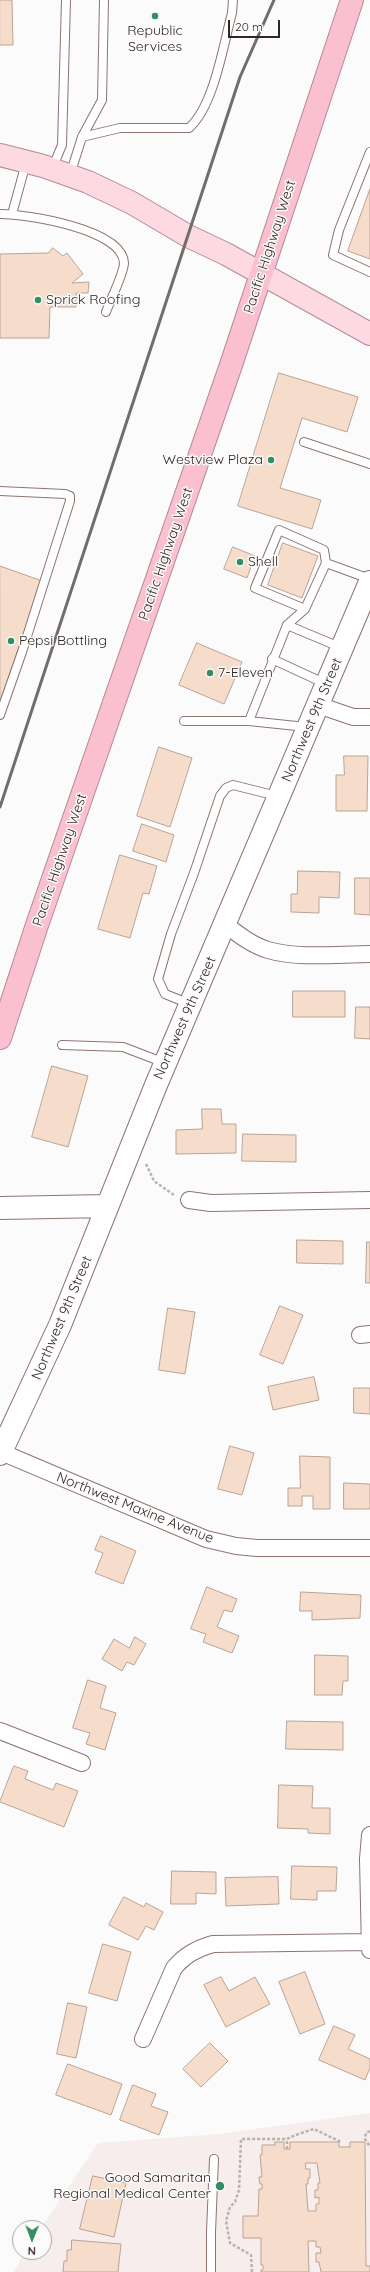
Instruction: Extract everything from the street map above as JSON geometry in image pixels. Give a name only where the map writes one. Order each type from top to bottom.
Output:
[{"type":"highway","name":"Pacific Highway West","points":[[0,1038],[37,925],[172,539],[352,0]]},
{"type":"main road","points":[[0,155],[61,173],[132,203],[188,236],[226,254],[370,334]]},
{"type":"street","name":"Northwest 9th Street","points":[[0,1453],[60,1326],[165,1063],[226,925],[370,581]]},
{"type":"street","points":[[318,705],[353,717],[370,717]]},
{"type":"street","points":[[226,925],[247,940],[267,950],[282,953],[370,954]]},
{"type":"street","points":[[189,1200],[211,1202],[370,1200]]},
{"type":"street","points":[[0,1208],[108,1206]]},
{"type":"street","name":"Northwest Maxine Avenue","points":[[0,1453],[206,1539],[236,1546],[257,1548],[370,1548]]},
{"type":"street","points":[[0,1731],[82,1763]]},
{"type":"street","points":[[143,2039],[174,1968],[181,1959],[196,1949],[213,1944],[370,1946],[368,1859],[370,1835]]},
{"type":"lane","points":[[61,173],[66,0]]},
{"type":"lane","points":[[61,173],[102,100],[104,0]]},
{"type":"lane","points":[[82,137],[120,128],[183,129],[189,128],[197,121],[206,105],[232,12],[233,0]]},
{"type":"lane","points":[[370,152],[339,230],[333,255],[370,272]]},
{"type":"lane","points":[[12,214],[26,162]]},
{"type":"lane","points":[[0,214],[12,214],[68,224],[103,239],[119,251],[124,264],[106,312]]},
{"type":"lane","points":[[304,442],[370,464]]},
{"type":"lane","points":[[0,491],[65,494],[70,496],[70,501],[22,652],[0,715]]},
{"type":"lane","points":[[249,721],[286,625],[305,609],[326,563],[324,550],[279,530],[255,588],[305,609]]},
{"type":"lane","points":[[326,563],[370,581]]},
{"type":"lane","points":[[286,625],[343,648]]},
{"type":"lane","points":[[272,659],[327,685]]},
{"type":"lane","points":[[184,721],[249,721],[309,727]]},
{"type":"lane","points":[[191,1004],[165,994],[158,979],[171,934],[194,873],[220,796],[226,788],[233,785],[280,797]]},
{"type":"lane","points":[[62,1045],[123,1047],[165,1063]]},
{"type":"lane","points":[[212,2272],[211,2232],[214,2159]]},
{"type":"path","points":[[130,1149],[146,1164],[154,1180],[171,1194],[189,1200]]},
{"type":"path","points":[[252,2272],[251,2254],[241,2247],[230,2243],[226,2221],[230,2207],[235,2202],[239,2190],[241,2139],[287,2139],[314,2129],[341,2142]]},
{"type":"path","points":[[370,2131],[366,2133],[365,2139],[370,2147]]},
{"type":"path","points":[[287,2139],[287,2149]]},
{"type":"shaded area","name":"Good Samaritan Regional Medical Center","points":[[370,2113],[370,2272],[14,2272],[21,2260],[52,2260],[52,2220],[46,2220],[98,2143],[219,2134]]},
{"type":"building","points":[[0,0],[12,0],[13,45],[0,45]]},
{"type":"building","points":[[370,189],[370,259],[348,251]]},
{"type":"building","name":"Sprick Roofing","points":[[53,248],[63,256],[67,253],[83,274],[72,283],[89,282],[88,293],[76,293],[76,307],[50,307],[49,338],[0,338],[0,254],[48,253]]},
{"type":"building","name":"Westview Plaza","points":[[279,373],[358,397],[347,432],[302,418],[280,488],[321,500],[312,529],[238,506]]},
{"type":"building","name":"Shell","points":[[283,543],[318,556],[302,598],[268,585]]},
{"type":"building","name":"Shell","points":[[233,547],[255,556],[247,578],[224,569]]},
{"type":"building","name":"Pepsi Bottling","points":[[0,566],[42,581],[0,701]]},
{"type":"building","name":"7-Eleven","points":[[197,643],[242,662],[224,704],[179,685]]},
{"type":"building","points":[[159,747],[192,758],[170,827],[137,816]]},
{"type":"building","points":[[344,756],[368,756],[367,811],[336,811],[336,775],[344,775]]},
{"type":"building","points":[[142,824],[174,835],[166,862],[133,851]]},
{"type":"building","points":[[120,855],[157,866],[149,894],[143,893],[130,938],[98,929]]},
{"type":"building","points":[[298,871],[340,872],[339,898],[319,897],[319,913],[291,912],[291,894],[297,894]]},
{"type":"building","points":[[355,878],[370,878],[370,915],[355,914]]},
{"type":"building","points":[[293,991],[345,991],[345,1017],[293,1017]]},
{"type":"building","points":[[356,1007],[370,1007],[370,1039],[355,1038]]},
{"type":"building","points":[[52,1066],[88,1076],[68,1147],[32,1137]]},
{"type":"building","points":[[202,1109],[221,1109],[222,1124],[236,1124],[236,1153],[176,1154],[176,1130],[202,1129]]},
{"type":"building","points":[[243,1134],[296,1135],[296,1162],[242,1161]]},
{"type":"building","points":[[297,1240],[343,1241],[343,1264],[297,1263]]},
{"type":"building","points":[[367,1242],[370,1242],[370,1283],[366,1283]]},
{"type":"building","points":[[280,1306],[303,1315],[283,1364],[260,1355]]},
{"type":"building","points":[[168,1308],[195,1312],[185,1374],[159,1370]]},
{"type":"building","points":[[314,1377],[319,1400],[273,1410],[268,1387]]},
{"type":"building","points":[[354,1388],[370,1388],[370,1414],[354,1413]]},
{"type":"building","points":[[230,1446],[254,1453],[242,1495],[218,1489]]},
{"type":"building","points":[[300,1456],[330,1457],[330,1509],[313,1509],[313,1496],[302,1496],[302,1506],[288,1506],[288,1488],[300,1488]]},
{"type":"building","points":[[344,1483],[370,1484],[370,1509],[344,1509]]},
{"type":"building","points":[[101,1536],[136,1551],[123,1584],[95,1573],[103,1553],[95,1550]]},
{"type":"building","points":[[207,1587],[237,1599],[232,1612],[224,1610],[217,1627],[239,1636],[232,1653],[203,1642],[206,1634],[191,1629]]},
{"type":"building","points":[[301,1592],[361,1595],[360,1618],[312,1620],[312,1611],[300,1611]]},
{"type":"building","points":[[135,1637],[146,1644],[134,1665],[127,1662],[122,1671],[102,1659],[114,1639],[129,1648]]},
{"type":"building","points":[[315,1655],[348,1656],[348,1681],[343,1681],[342,1695],[315,1695]]},
{"type":"building","points":[[88,1680],[106,1686],[100,1708],[116,1713],[105,1750],[86,1744],[90,1733],[73,1728]]},
{"type":"building","points":[[287,1721],[343,1722],[343,1750],[286,1749]]},
{"type":"building","points":[[14,1766],[28,1771],[25,1779],[53,1790],[56,1783],[78,1791],[64,1827],[0,1802]]},
{"type":"building","points":[[279,1785],[313,1786],[312,1808],[330,1808],[330,1834],[308,1833],[308,1829],[278,1828]]},
{"type":"building","points":[[292,1866],[337,1867],[336,1891],[317,1891],[317,1900],[291,1899]]},
{"type":"building","points":[[172,1871],[216,1872],[216,1894],[196,1893],[196,1904],[171,1904]]},
{"type":"building","points":[[278,1877],[279,1904],[226,1906],[225,1878]]},
{"type":"building","points":[[124,1897],[144,1907],[146,1903],[163,1912],[154,1930],[146,1926],[138,1940],[109,1925]]},
{"type":"building","points":[[103,1944],[131,1952],[117,2001],[89,1993]]},
{"type":"building","points":[[305,1972],[325,2024],[300,2034],[279,1982]]},
{"type":"building","points":[[221,1977],[229,1991],[255,1977],[270,2004],[226,2027],[204,1985]]},
{"type":"building","points":[[68,2003],[87,2007],[76,2058],[57,2054]]},
{"type":"building","points":[[334,2026],[355,2035],[348,2049],[370,2059],[370,2068],[365,2080],[319,2060]]},
{"type":"building","points":[[210,2043],[228,2061],[201,2087],[183,2069]]},
{"type":"building","points":[[68,2064],[122,2084],[111,2115],[56,2095]]},
{"type":"building","points":[[133,2085],[156,2094],[151,2106],[168,2112],[159,2135],[120,2120]]},
{"type":"building","points":[[275,2142],[284,2142],[284,2149],[290,2149],[290,2142],[339,2142],[339,2147],[350,2147],[350,2142],[365,2142],[366,2266],[370,2266],[370,2272],[321,2272],[319,2262],[316,2262],[316,2253],[321,2253],[320,2247],[316,2247],[316,2241],[308,2241],[309,2272],[261,2272],[261,2270],[263,2270],[263,2265],[261,2265],[261,2238],[243,2238],[243,2216],[258,2216],[259,2189],[262,2189],[262,2184],[260,2184],[259,2177],[262,2177],[260,2155],[262,2155],[262,2145],[275,2145]],"holes":[[[306,2163],[317,2163],[320,2183],[318,2183],[318,2190],[315,2190],[315,2198],[319,2197],[319,2204],[316,2204],[316,2211],[308,2211],[306,2184],[308,2184],[308,2178],[310,2178],[310,2169],[306,2169]]]},
{"type":"building","points":[[93,2176],[126,2183],[114,2237],[80,2229]]},
{"type":"building","points":[[72,2240],[121,2244],[118,2272],[63,2272],[64,2261],[67,2261],[67,2250],[71,2250]]},
{"type":"railway","points":[[0,807],[240,77],[274,0]]},
{"type":"place","name":"Republic Services","points":[[155,16]]},
{"type":"place","name":"Sprick Roofing","points":[[38,300]]},
{"type":"place","name":"Westview Plaza","points":[[271,460]]},
{"type":"place","name":"Shell","points":[[240,562]]},
{"type":"place","name":"Pepsi Bottling","points":[[11,641]]},
{"type":"place","name":"7-Eleven","points":[[210,673]]},
{"type":"place","name":"Good Samaritan Regional Medical Center","points":[[220,2186]]}]
